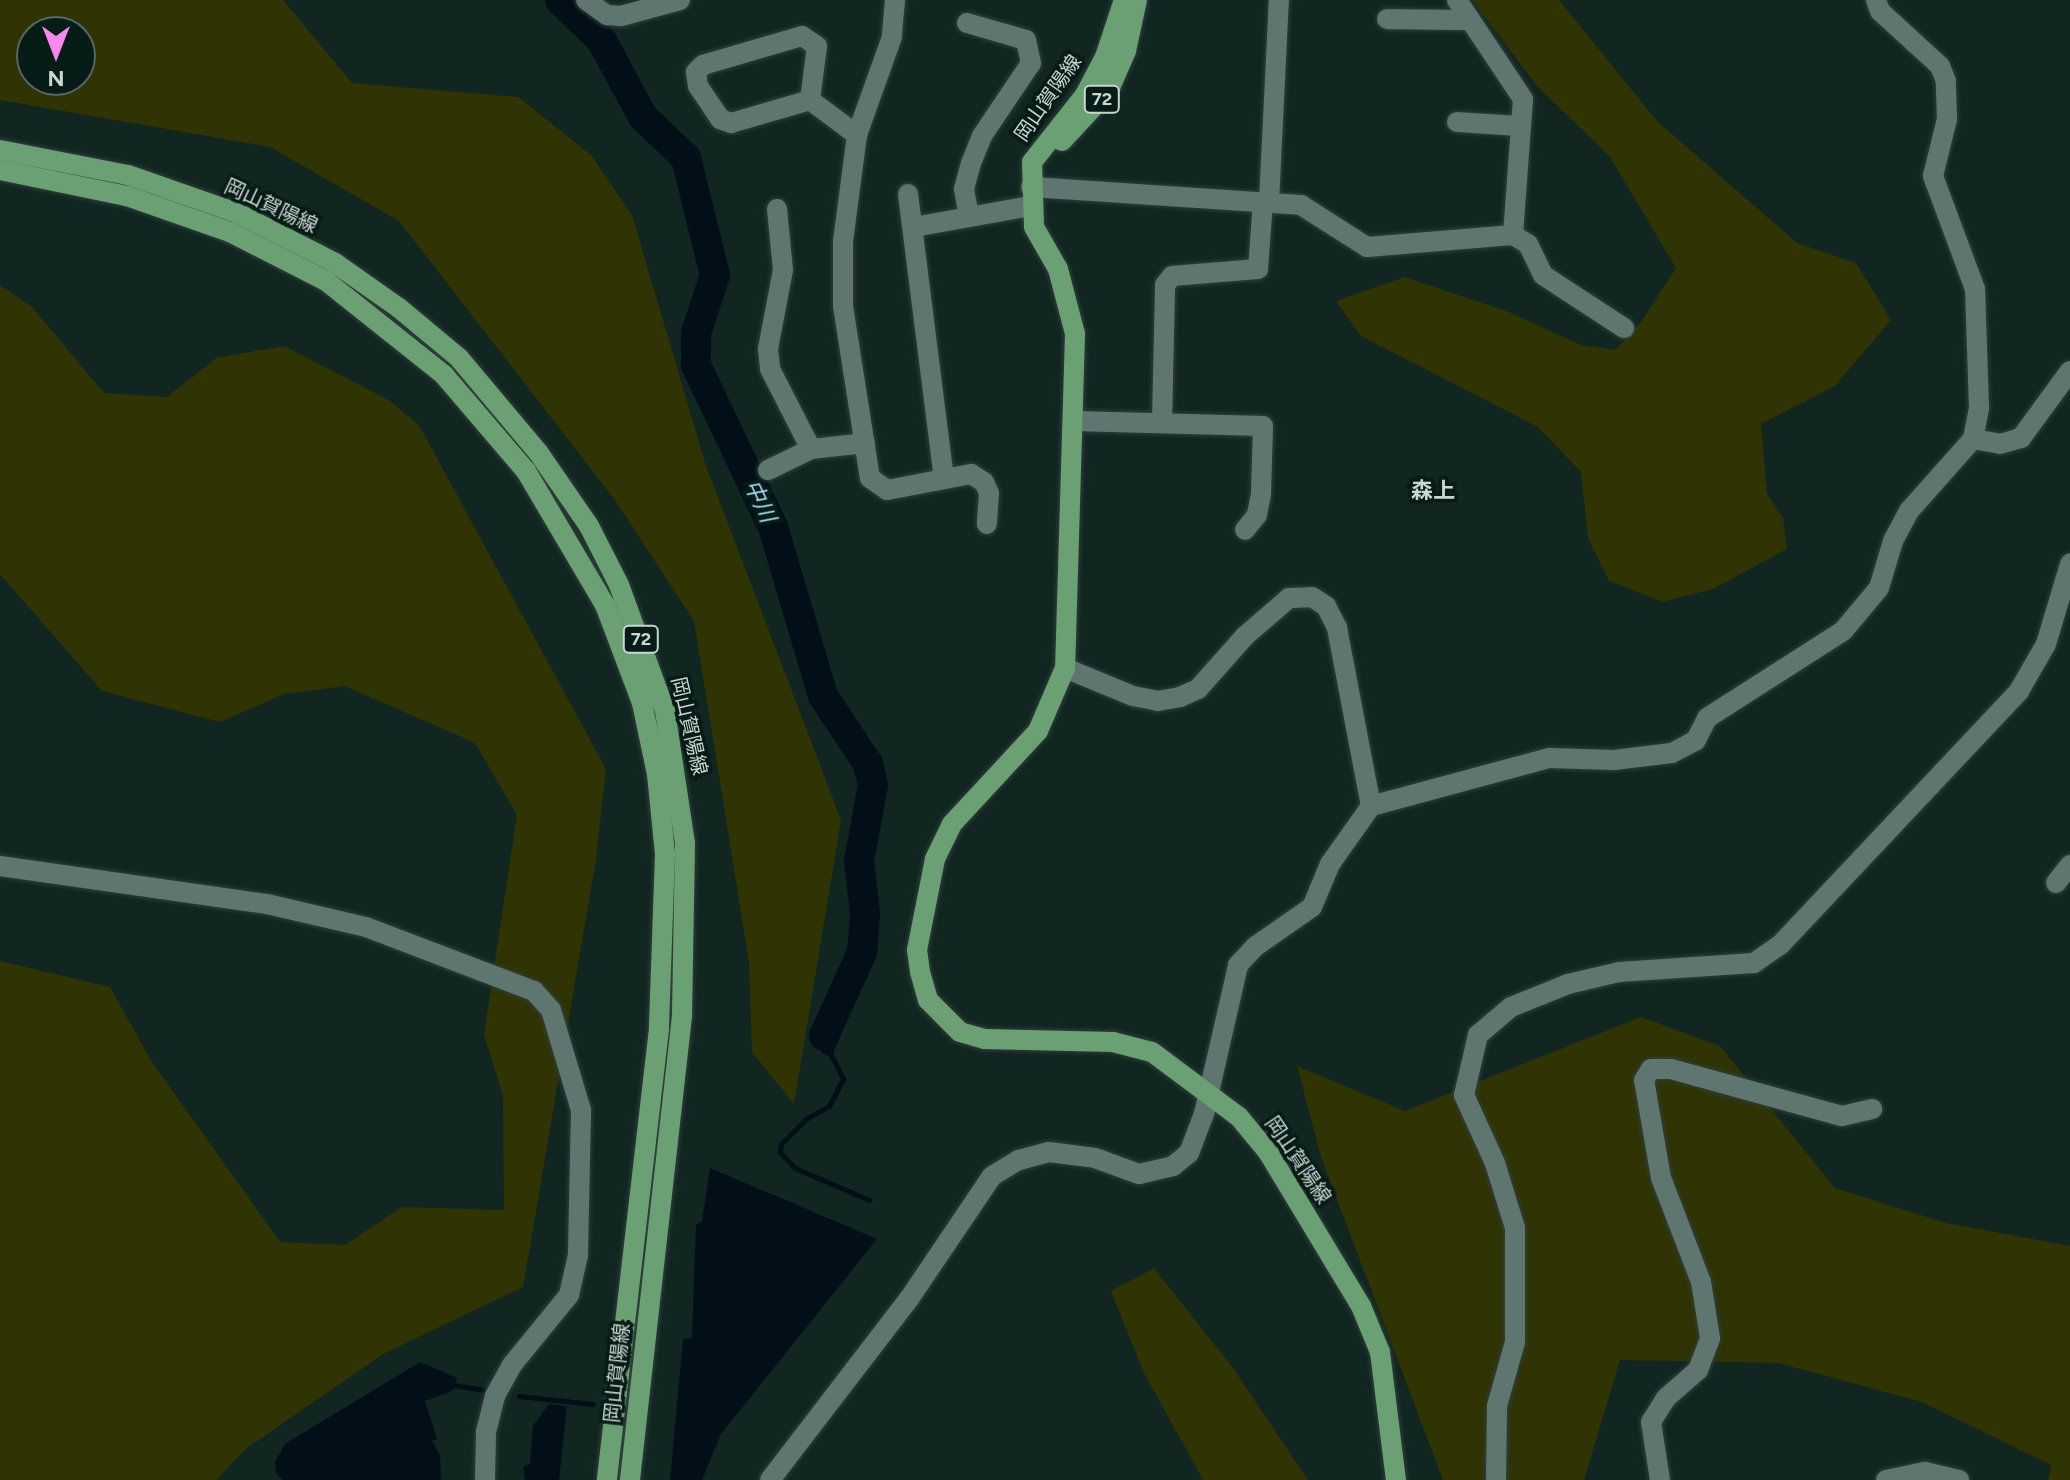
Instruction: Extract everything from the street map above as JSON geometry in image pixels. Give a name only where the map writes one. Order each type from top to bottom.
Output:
[{"type":"main road","name":"岡山賀陽線","points":[[1124,0],[1105,57],[1085,95],[1032,162],[1034,227],[1058,269],[1072,313],[1074,421],[1065,668],[1038,731],[952,824],[935,859],[917,950],[928,1000],[960,1032],[984,1039],[1113,1042],[1152,1052],[1209,1091],[1268,1152],[1361,1306],[1380,1352],[1396,1480]]},
{"type":"main road","name":"岡山賀陽線","points":[[1031,190],[1109,90],[1126,51],[1137,0]]},
{"type":"main road","name":"岡山賀陽線","points":[[0,150],[128,175],[237,213],[335,263],[399,308],[459,358],[538,452],[589,526],[619,585],[665,711],[678,775],[686,874],[682,1016],[630,1480]]},
{"type":"main road","name":"岡山賀陽線","points":[[0,170],[127,196],[230,232],[326,281],[444,375],[526,471],[605,605],[642,703],[657,774],[665,854],[659,1029],[607,1480]]},
{"type":"street","points":[[586,0],[607,15],[669,1]]},
{"type":"street","points":[[895,0],[892,37],[857,135],[843,242],[843,306],[870,478],[887,490],[971,474],[984,482],[987,524]]},
{"type":"street","points":[[1162,422],[1165,285],[1172,276],[1258,269],[1266,202],[1279,0]]},
{"type":"street","points":[[1457,0],[1523,99],[1513,235]]},
{"type":"street","points":[[770,1480],[909,1299],[992,1176],[1019,1160],[1049,1152],[1095,1158],[1139,1174],[1173,1166],[1189,1153],[1209,1091],[1238,965],[1256,946],[1312,907],[1330,864],[1371,806],[1549,758],[1645,757],[1672,753],[1696,740],[1707,718],[1843,631],[1879,588],[1893,541],[1917,496],[1973,439],[1979,408],[1975,289],[1933,176],[1947,119],[1946,81],[1940,66],[1880,11],[1876,0]]},
{"type":"street","points":[[1387,19],[1470,20]]},
{"type":"street","points":[[967,23],[1026,40],[1031,63],[982,136],[971,163],[964,189],[969,217]]},
{"type":"street","points":[[802,36],[817,46],[810,100],[731,123],[711,111],[698,86],[696,72],[703,65],[802,36]]},
{"type":"street","points":[[810,100],[857,135]]},
{"type":"street","points":[[1457,122],[1521,126]]},
{"type":"street","points":[[914,227],[969,217],[1031,190],[1301,205],[1367,247],[1513,235],[1528,244],[1543,275],[1624,328]]},
{"type":"street","points":[[908,194],[944,479]]},
{"type":"street","points":[[777,209],[783,270],[768,349],[770,369],[811,449]]},
{"type":"street","points":[[1973,439],[2000,444],[2021,438],[2070,371]]},
{"type":"street","points":[[1074,421],[1263,426],[1261,494],[1257,515],[1245,530]]},
{"type":"street","points":[[768,470],[811,449],[865,443]]},
{"type":"street","points":[[1496,1480],[1497,1406],[1515,1342],[1515,1228],[1501,1177],[1464,1095],[1478,1035],[1511,1007],[1568,984],[1661,967],[1743,965],[1780,945],[2019,691],[2046,644],[2070,564]]},
{"type":"street","points":[[1065,668],[1133,696],[1158,701],[1180,697],[1198,689],[1245,636],[1289,598],[1312,597],[1326,606],[1337,628],[1371,806]]},
{"type":"street","points":[[2056,883],[2070,865]]},
{"type":"street","points":[[0,866],[267,904],[366,927],[534,991],[551,1010],[581,1110],[578,1255],[569,1295],[512,1365],[495,1396],[486,1431],[485,1480]]},
{"type":"street","points":[[1660,1480],[1651,1422],[1666,1398],[1698,1370],[1710,1338],[1701,1282],[1661,1178],[1644,1080],[1651,1069],[1671,1069],[1842,1116],[1872,1109]]},
{"type":"street","points":[[1886,1480],[1925,1472],[1959,1480]]},
{"type":"green space","points":[[0,0],[283,0],[352,83],[518,97],[591,155],[632,215],[706,466],[841,820],[794,1104],[752,1052],[749,962],[694,621],[615,500],[399,221],[270,147],[0,100]]},
{"type":"green space","points":[[1472,0],[1559,0],[1657,121],[1797,243],[1856,263],[1891,320],[1835,386],[1761,424],[1767,493],[1783,518],[1787,549],[1713,589],[1663,602],[1609,581],[1588,538],[1581,472],[1538,427],[1361,336],[1336,301],[1405,277],[1509,312],[1581,345],[1615,350],[1641,322],[1676,268],[1610,157],[1536,85]]},
{"type":"green space","points":[[0,285],[32,307],[104,393],[167,397],[216,358],[284,346],[387,399],[419,425],[606,769],[596,859],[523,1287],[383,1354],[247,1448],[216,1480],[0,1480],[0,961],[110,987],[152,1062],[280,1242],[345,1245],[402,1207],[504,1210],[503,1096],[484,1034],[517,815],[475,743],[345,686],[284,694],[220,722],[102,691],[0,574]]},
{"type":"green space","points":[[1641,1017],[1720,1046],[1835,1188],[1946,1223],[2070,1246],[2070,1480],[2048,1480],[2051,1465],[1922,1402],[1779,1363],[1620,1360],[1584,1480],[1443,1480],[1321,1157],[1297,1066],[1405,1111]]},
{"type":"green space","points":[[1154,1268],[1233,1368],[1308,1480],[1203,1480],[1144,1373],[1111,1291]]},
{"type":"shaded area","points":[[815,1026],[839,1037],[832,1058],[822,1053]]},
{"type":"shaded area","points":[[710,1168],[877,1239],[721,1434],[702,1480],[670,1480],[683,1339],[692,1338],[696,1225],[702,1221]]},
{"type":"shaded area","points":[[420,1362],[457,1378],[454,1390],[425,1401],[437,1439],[432,1441],[440,1455],[441,1480],[283,1480],[276,1473],[275,1462],[285,1444]]},
{"type":"shaded area","points":[[549,1404],[567,1406],[559,1480],[525,1480],[523,1467],[530,1464],[533,1426]]},
{"type":"waterway","name":"中川","points":[[560,0],[602,41],[643,117],[686,158],[715,275],[696,333],[696,365],[773,527],[823,696],[868,764],[873,785],[859,861],[865,913],[862,952],[824,1036]]},
{"type":"waterway","points":[[829,1051],[843,1079],[829,1106],[806,1119],[781,1144],[780,1152],[795,1168],[869,1200]]},
{"type":"waterway","points":[[449,1384],[487,1391]]},
{"type":"waterway","points":[[519,1396],[593,1404]]},
{"type":"district","name":"森上","points":[[1433,491]]}]
